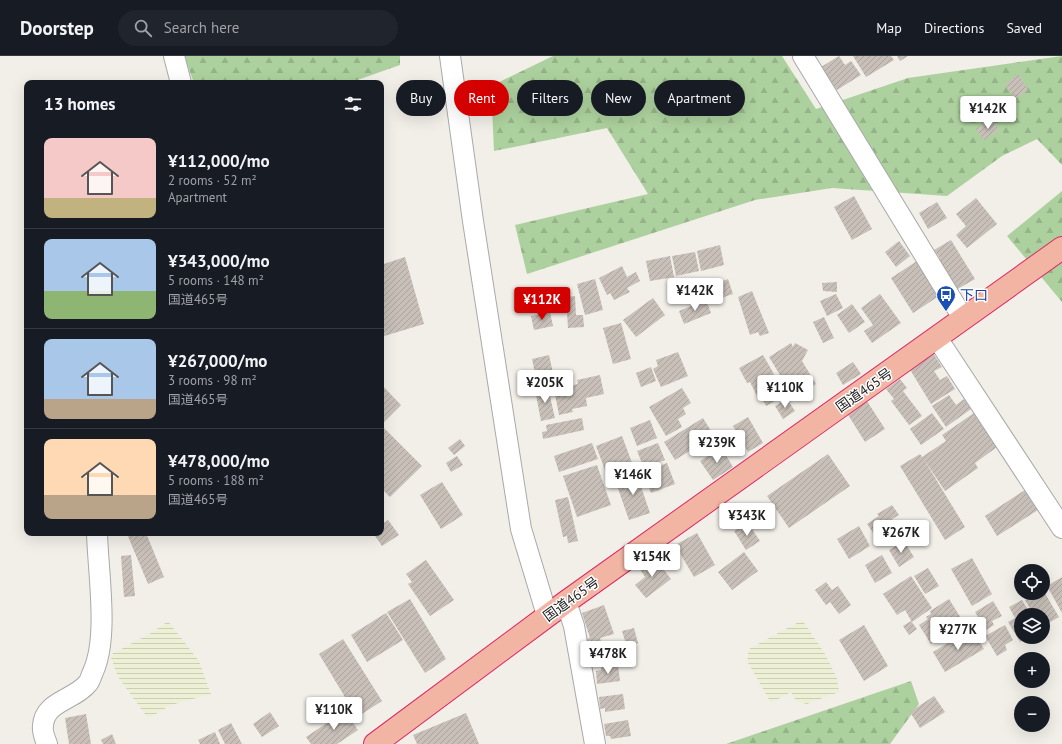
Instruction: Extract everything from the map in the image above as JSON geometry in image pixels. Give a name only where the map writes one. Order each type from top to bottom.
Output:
[{"type":"highway","name":"国道465号","points":[[375,744],[566,602],[1062,248]]},
{"type":"street","points":[[174,56],[180,80]]},
{"type":"street","points":[[450,56],[454,88]]},
{"type":"street","points":[[811,59],[963,318]]},
{"type":"street","points":[[458,116],[521,529],[547,616]]},
{"type":"street","points":[[936,338],[1062,528]]},
{"type":"street","points":[[46,744],[43,726],[46,714],[55,705],[71,697],[88,684],[97,663],[101,633],[97,536]]},
{"type":"street","points":[[566,602],[574,626],[595,744]]},
{"type":"green space","points":[[184,56],[400,56],[400,65],[358,80],[193,80]]},
{"type":"green space","points":[[553,56],[782,56],[816,109],[908,78],[1062,56],[1062,165],[1037,139],[1002,156],[947,196],[832,188],[755,200],[527,274],[515,225],[648,194],[607,128],[494,151],[492,116],[509,116],[509,80],[503,80]]},
{"type":"green space","points":[[1062,191],[1062,302],[1007,236]]},
{"type":"green space","points":[[802,620],[824,652],[837,678],[839,692],[807,704],[796,701],[791,692],[771,703],[747,661],[749,649]]},
{"type":"green space","points":[[168,621],[199,661],[211,694],[171,705],[149,718],[118,677],[110,655],[153,632]]},
{"type":"green space","points":[[911,681],[919,704],[890,744],[726,744]]},
{"type":"building","points":[[839,56],[845,65],[851,61],[861,75],[837,90],[821,67]]},
{"type":"building","points":[[853,56],[891,56],[894,60],[866,77]]},
{"type":"building","points":[[897,56],[908,56],[900,61]]},
{"type":"building","points":[[1018,74],[1028,90],[1015,99],[1005,84]]},
{"type":"building","points":[[991,119],[999,130],[984,140],[976,129]]},
{"type":"building","points":[[854,196],[872,229],[852,240],[834,207]]},
{"type":"building","points":[[976,198],[997,224],[967,248],[956,235],[966,226],[956,214]]},
{"type":"building","points":[[937,202],[947,218],[928,229],[919,213]]},
{"type":"building","points":[[951,240],[975,279],[956,290],[937,260],[940,258],[934,250]]},
{"type":"building","points":[[899,241],[910,256],[896,267],[885,252]]},
{"type":"building","points":[[720,245],[724,265],[701,271],[697,251]]},
{"type":"building","points":[[695,252],[699,271],[676,276],[672,256]]},
{"type":"building","points":[[670,256],[674,277],[650,281],[646,261]]},
{"type":"building","points":[[405,257],[424,324],[384,336],[384,264]]},
{"type":"building","points":[[917,261],[939,296],[913,313],[891,278]]},
{"type":"building","points":[[622,266],[627,277],[636,272],[640,281],[627,288],[630,292],[614,300],[610,293],[607,295],[599,278]]},
{"type":"building","points":[[595,279],[603,310],[585,315],[577,284]]},
{"type":"building","points":[[728,279],[733,294],[712,301],[707,287]]},
{"type":"building","points":[[837,282],[837,292],[823,291],[822,283]]},
{"type":"building","points":[[545,288],[549,305],[534,308],[530,292]]},
{"type":"building","points":[[752,291],[769,333],[760,336],[758,332],[750,335],[738,297]]},
{"type":"building","points":[[836,294],[843,308],[827,316],[820,301]]},
{"type":"building","points":[[880,294],[901,323],[872,343],[864,331],[873,325],[861,308]]},
{"type":"building","points":[[575,296],[576,315],[583,315],[584,327],[568,328],[566,297]]},
{"type":"building","points":[[653,298],[665,315],[636,337],[623,320]]},
{"type":"building","points":[[706,300],[711,313],[684,324],[679,311]]},
{"type":"building","points":[[852,304],[865,322],[849,333],[837,315]]},
{"type":"building","points":[[550,312],[553,326],[534,330],[531,316]]},
{"type":"building","points":[[824,317],[834,338],[823,343],[813,322]]},
{"type":"building","points":[[621,323],[631,359],[613,364],[603,328]]},
{"type":"building","points":[[791,343],[793,347],[795,343],[808,350],[802,361],[816,384],[794,398],[769,357]]},
{"type":"building","points":[[678,352],[688,376],[661,387],[653,369],[658,366],[656,360]]},
{"type":"building","points":[[933,353],[942,367],[934,371],[940,380],[947,376],[955,389],[931,404],[909,368]]},
{"type":"building","points":[[549,355],[553,373],[540,376],[539,372],[535,373],[532,359]]},
{"type":"building","points":[[763,355],[774,374],[769,377],[773,384],[778,382],[785,396],[766,406],[761,396],[758,398],[750,382],[747,383],[739,368]]},
{"type":"building","points":[[853,362],[861,374],[843,385],[836,373]]},
{"type":"building","points":[[651,367],[656,381],[641,387],[636,373]]},
{"type":"building","points":[[600,375],[604,394],[586,398],[587,406],[572,409],[573,412],[559,415],[554,389],[578,384],[577,380]]},
{"type":"building","points":[[900,379],[907,388],[903,391],[922,416],[909,425],[891,401],[894,399],[886,389]]},
{"type":"building","points":[[384,387],[401,405],[384,422]]},
{"type":"building","points":[[548,388],[555,418],[541,421],[535,390]]},
{"type":"building","points":[[682,388],[691,403],[683,408],[686,414],[678,419],[682,427],[666,436],[649,407]]},
{"type":"building","points":[[949,395],[956,405],[964,399],[971,409],[946,427],[932,406]]},
{"type":"building","points":[[865,398],[885,429],[865,442],[845,410]]},
{"type":"building","points":[[787,399],[795,411],[783,419],[775,406]]},
{"type":"building","points":[[932,413],[944,429],[921,445],[910,429]]},
{"type":"building","points":[[974,413],[997,447],[975,463],[978,468],[945,491],[923,458],[965,527],[945,540],[900,466],[920,454],[922,457],[946,441],[942,435]]},
{"type":"building","points":[[748,417],[763,443],[748,452],[733,426]]},
{"type":"building","points":[[582,418],[584,430],[543,439],[542,432],[547,431],[546,425]]},
{"type":"building","points":[[703,418],[714,436],[675,460],[664,442]]},
{"type":"building","points":[[650,420],[657,438],[637,446],[630,428]]},
{"type":"building","points":[[384,428],[422,466],[390,497],[384,491]]},
{"type":"building","points":[[622,436],[634,468],[608,478],[596,446]]},
{"type":"building","points":[[460,439],[465,446],[454,455],[448,448]]},
{"type":"building","points":[[592,443],[598,459],[559,472],[554,456]]},
{"type":"building","points":[[658,443],[665,460],[644,468],[637,451]]},
{"type":"building","points":[[721,447],[733,467],[713,480],[700,461]]},
{"type":"building","points":[[828,454],[850,486],[789,528],[767,496]]},
{"type":"building","points":[[457,456],[463,465],[451,472],[446,463]]},
{"type":"building","points":[[667,463],[675,484],[651,493],[643,472]]},
{"type":"building","points":[[597,465],[611,505],[577,517],[563,476]]},
{"type":"building","points":[[636,472],[650,513],[629,520],[615,480]]},
{"type":"building","points":[[442,482],[463,515],[441,529],[420,495]]},
{"type":"building","points":[[1025,490],[1038,510],[997,536],[985,516]]},
{"type":"building","points":[[568,497],[578,541],[568,543],[567,536],[563,537],[555,500]]},
{"type":"building","points":[[892,505],[899,515],[892,519],[898,529],[879,541],[867,524],[879,516],[877,514]]},
{"type":"building","points":[[388,520],[399,535],[382,546],[375,536],[384,536],[384,523]]},
{"type":"building","points":[[743,525],[746,529],[750,526],[760,541],[746,550],[734,531]]},
{"type":"building","points":[[859,526],[870,546],[849,559],[837,539]]},
{"type":"building","points":[[697,533],[715,565],[694,577],[675,545]]},
{"type":"building","points":[[128,536],[147,536],[164,577],[148,584]]},
{"type":"building","points":[[904,541],[914,557],[899,567],[889,550]]},
{"type":"building","points":[[744,552],[758,571],[732,590],[718,572]]},
{"type":"building","points":[[131,555],[135,596],[124,597],[121,556]]},
{"type":"building","points":[[882,555],[892,573],[875,583],[865,565]]},
{"type":"building","points":[[654,557],[671,579],[646,598],[635,585],[645,577],[639,568]]},
{"type":"building","points":[[972,558],[992,594],[972,606],[951,569]]},
{"type":"building","points":[[426,560],[454,600],[430,616],[408,584],[412,582],[406,574]]},
{"type":"building","points":[[928,568],[939,586],[925,594],[914,576]]},
{"type":"building","points":[[911,576],[932,608],[912,622],[905,610],[897,615],[883,594]]},
{"type":"building","points":[[1062,577],[1062,613],[1050,591],[1050,584]]},
{"type":"building","points":[[826,582],[832,590],[838,586],[851,605],[839,614],[830,602],[826,605],[815,590]]},
{"type":"building","points":[[410,599],[446,659],[425,673],[387,612]]},
{"type":"building","points":[[949,599],[964,623],[931,644],[919,625],[928,619],[926,617],[931,614],[930,611]]},
{"type":"building","points":[[1022,600],[1027,608],[1014,608],[1014,616],[1009,607]]},
{"type":"building","points":[[1025,600],[1049,600],[1059,617],[1050,622],[1050,608],[1030,608]]},
{"type":"building","points":[[993,601],[1002,616],[992,621],[994,625],[986,630],[975,612]]},
{"type":"building","points":[[604,605],[614,634],[600,638],[604,650],[591,655],[586,639],[590,638],[582,613]]},
{"type":"building","points":[[386,613],[403,640],[367,662],[351,635]]},
{"type":"building","points":[[1014,619],[1014,632],[1008,622]]},
{"type":"building","points":[[911,621],[917,629],[909,635],[903,626]]},
{"type":"building","points":[[864,625],[888,666],[864,681],[839,640]]},
{"type":"building","points":[[1005,625],[1013,640],[1005,645],[1007,650],[997,656],[985,636]]},
{"type":"building","points":[[634,628],[638,643],[627,647],[622,631]]},
{"type":"building","points":[[966,632],[970,640],[976,636],[984,649],[945,672],[933,652]]},
{"type":"building","points":[[343,639],[382,701],[357,717],[319,654]]},
{"type":"building","points":[[618,665],[620,681],[597,684],[596,671],[601,670],[601,667]]},
{"type":"building","points":[[623,694],[625,709],[605,712],[605,708],[600,709],[599,697]]},
{"type":"building","points":[[934,696],[945,712],[920,728],[910,712]]},
{"type":"building","points":[[345,711],[358,730],[337,744],[311,744],[306,737]]},
{"type":"building","points":[[270,712],[279,726],[262,737],[253,724]]},
{"type":"building","points":[[466,713],[479,744],[417,744],[413,735]]},
{"type":"building","points":[[86,714],[91,744],[69,744],[65,718]]},
{"type":"building","points":[[628,720],[631,736],[611,739],[610,736],[606,736],[604,724]]},
{"type":"building","points":[[231,723],[242,744],[225,744],[218,730]]},
{"type":"building","points":[[215,732],[220,744],[200,744],[198,740]]},
{"type":"building","points":[[112,734],[116,744],[103,744],[101,740]]},
{"type":"place","name":"下口","points":[[946,312]]}]
